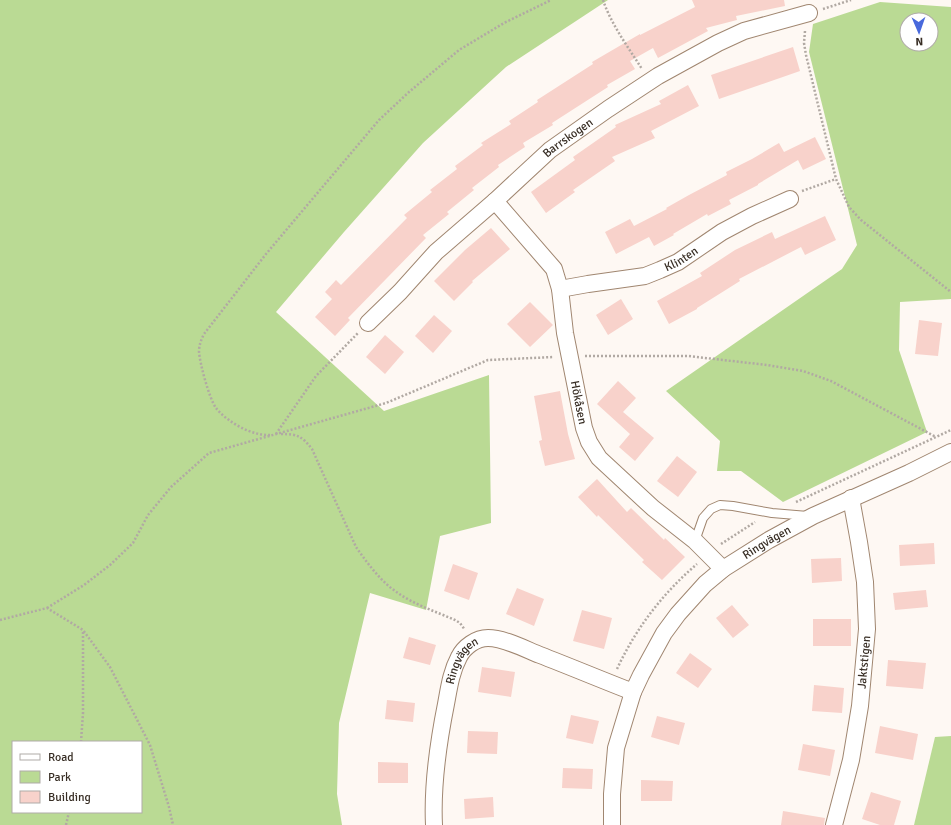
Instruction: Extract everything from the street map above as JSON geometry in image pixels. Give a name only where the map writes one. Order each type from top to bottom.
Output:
[{"type":"street","name":"Barrskogen","points":[[368,323],[400,292],[436,252],[495,201],[550,150],[608,109],[650,81],[718,43],[744,31],[809,13]]},
{"type":"street","name":"Klinten","points":[[560,289],[645,276],[678,262],[722,232],[752,216],[790,199]]},
{"type":"street","name":"Hökåsen","points":[[495,201],[554,269],[560,289],[565,333],[584,428],[589,442],[599,458],[648,504],[694,541],[723,569]]},
{"type":"street","name":"Ringvägen","points":[[612,825],[612,794],[616,748],[634,692],[641,675],[664,633],[678,614],[705,584],[723,569],[769,540],[813,516],[909,473],[951,452]]},
{"type":"street","name":"Jaktstigen","points":[[834,825],[851,760],[860,706],[867,629],[860,542],[851,498]]},
{"type":"street","name":"Ringvägen","points":[[434,825],[433,808],[435,767],[444,715],[454,668],[460,656],[470,644],[486,638],[496,639],[518,646],[634,692]]},
{"type":"lane","points":[[694,541],[703,518],[711,509],[720,505],[772,513],[813,516]]},
{"type":"path","points":[[470,644],[464,628],[460,623],[398,593],[378,576],[365,560],[356,547],[309,445],[299,436],[291,434],[256,434],[245,430],[216,408],[211,397],[200,360],[200,342],[204,334],[266,254],[350,154],[389,111],[424,78],[459,50],[504,23],[551,0]]},
{"type":"path","points":[[602,0],[621,36],[650,81]]},
{"type":"path","points":[[851,0],[809,13],[804,43],[836,179],[844,199],[854,213],[951,292]]},
{"type":"path","points":[[790,199],[808,187],[836,179]]},
{"type":"path","points":[[276,434],[316,376],[368,323]]},
{"type":"path","points":[[0,620],[47,608],[84,585],[110,565],[133,543],[148,515],[172,487],[209,453],[386,403],[488,360],[570,356],[688,356],[767,365],[803,371],[832,381],[936,437]]},
{"type":"path","points":[[47,608],[83,630],[110,667],[150,745],[173,825]]},
{"type":"path","points":[[81,741],[83,713],[83,630]]},
{"type":"path","points":[[66,825],[69,813]]},
{"type":"green space","points":[[0,0],[608,0],[506,67],[423,143],[276,312],[384,411],[489,375],[491,523],[440,536],[426,610],[370,593],[339,723],[337,794],[342,825],[0,825]]},
{"type":"green space","points":[[880,2],[951,7],[951,299],[900,302],[899,350],[927,432],[783,502],[741,471],[717,471],[720,441],[666,391],[842,269],[857,245],[809,52],[813,24]]},
{"type":"green space","points":[[951,736],[951,825],[914,825],[935,737]]},
{"type":"building","points":[[692,0],[784,0],[785,6],[736,16],[737,20],[706,28],[708,31],[658,58],[653,48],[630,61],[635,69],[607,85],[608,87],[552,123],[553,125],[523,143],[525,147],[498,165],[499,167],[472,188],[474,190],[447,212],[449,214],[423,235],[426,238],[348,318],[350,320],[335,336],[315,317],[332,299],[325,292],[336,280],[341,285],[407,218],[404,215],[432,192],[430,190],[457,169],[455,166],[483,145],[481,143],[511,124],[509,121],[538,102],[537,100],[593,64],[592,62],[640,34],[695,7]]},
{"type":"building","points":[[793,47],[800,71],[719,99],[711,75]]},
{"type":"building","points":[[688,85],[699,106],[651,131],[655,138],[612,157],[615,161],[573,190],[575,192],[546,213],[531,192],[575,160],[573,157],[616,127],[615,125],[661,104],[659,101]]},
{"type":"building","points":[[815,137],[826,159],[803,170],[798,160],[758,185],[729,200],[731,204],[708,216],[707,214],[654,246],[649,237],[616,254],[605,232],[630,219],[634,226],[727,175],[726,172],[779,143],[784,152]]},
{"type":"building","points":[[825,216],[836,240],[805,255],[801,247],[739,279],[740,281],[697,309],[669,324],[657,301],[702,276],[700,273],[735,250],[772,232],[775,239]]},
{"type":"building","points":[[491,228],[510,249],[472,281],[473,282],[454,301],[434,281],[465,250]]},
{"type":"building","points":[[621,299],[633,319],[608,335],[596,315]]},
{"type":"building","points":[[530,302],[553,325],[530,347],[507,324]]},
{"type":"building","points":[[434,315],[452,331],[433,353],[415,336]]},
{"type":"building","points":[[919,320],[942,323],[938,356],[915,354]]},
{"type":"building","points":[[385,335],[404,352],[385,374],[366,357]]},
{"type":"building","points":[[618,381],[636,398],[623,412],[654,438],[635,461],[619,447],[630,434],[597,404]]},
{"type":"building","points":[[560,391],[568,434],[575,459],[545,466],[539,441],[542,440],[534,396]]},
{"type":"building","points":[[677,456],[697,472],[678,497],[657,481]]},
{"type":"building","points":[[597,479],[627,512],[631,508],[664,540],[665,538],[685,557],[662,580],[642,562],[644,560],[598,515],[597,517],[578,497]]},
{"type":"building","points":[[934,543],[935,564],[900,566],[899,545]]},
{"type":"building","points":[[841,558],[842,581],[812,583],[811,559]]},
{"type":"building","points":[[453,564],[478,573],[469,600],[444,591]]},
{"type":"building","points":[[517,588],[544,599],[534,626],[506,614]]},
{"type":"building","points":[[926,590],[928,607],[895,610],[893,593]]},
{"type":"building","points":[[732,605],[749,625],[733,638],[716,618]]},
{"type":"building","points":[[582,610],[612,618],[604,649],[573,641]]},
{"type":"building","points":[[813,619],[851,619],[851,646],[813,646]]},
{"type":"building","points":[[409,637],[436,645],[430,665],[403,658]]},
{"type":"building","points":[[690,653],[712,669],[698,688],[676,673]]},
{"type":"building","points":[[888,660],[926,663],[923,689],[886,686]]},
{"type":"building","points":[[482,667],[515,672],[511,697],[478,692]]},
{"type":"building","points":[[814,685],[844,688],[842,713],[812,711]]},
{"type":"building","points":[[387,700],[415,703],[413,722],[385,719]]},
{"type":"building","points":[[571,715],[599,721],[593,744],[566,738]]},
{"type":"building","points":[[657,716],[685,723],[679,745],[651,737]]},
{"type":"building","points":[[880,726],[918,734],[913,760],[875,753]]},
{"type":"building","points":[[468,731],[498,732],[497,754],[467,753]]},
{"type":"building","points":[[803,744],[835,750],[830,776],[798,770]]},
{"type":"building","points":[[378,762],[408,763],[408,783],[378,783]]},
{"type":"building","points":[[563,768],[593,769],[592,789],[562,788]]},
{"type":"building","points":[[641,780],[673,781],[672,801],[641,801]]},
{"type":"building","points":[[871,792],[901,801],[894,825],[880,825],[862,819]]},
{"type":"building","points":[[493,797],[494,817],[465,819],[464,799]]},
{"type":"building","points":[[783,811],[825,818],[824,825],[781,825]]}]
